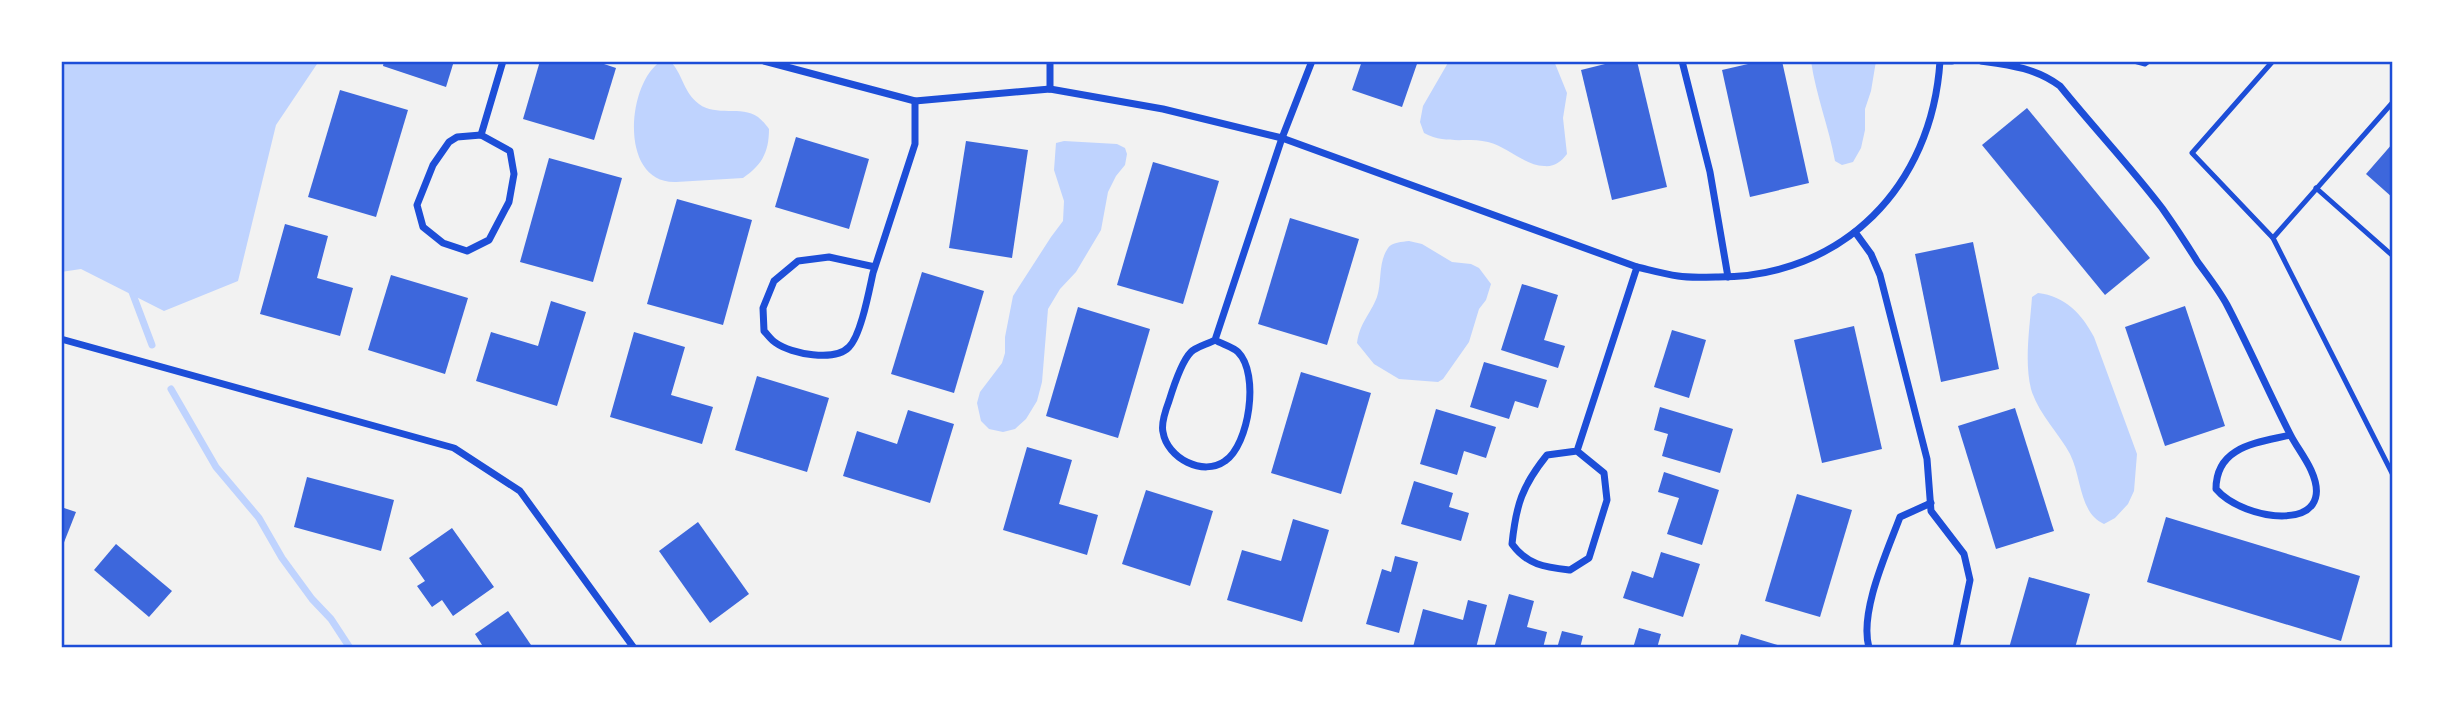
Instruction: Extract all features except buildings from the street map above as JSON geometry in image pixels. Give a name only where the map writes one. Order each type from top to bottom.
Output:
[{"type":"street","points":[[481,135],[503,61]]},
{"type":"street","points":[[764,61],[915,101],[1050,89],[1163,109],[1282,138],[1637,267],[1680,276],[1728,277],[1762,274],[1807,261],[1855,232],[1878,212],[1893,195],[1924,140],[1935,105],[1940,61],[1952,61]]},
{"type":"street","points":[[1050,61],[1050,89]]},
{"type":"street","points":[[1215,340],[1238,351],[1245,362],[1250,388],[1247,420],[1236,451],[1224,463],[1203,468],[1187,462],[1171,451],[1162,432],[1167,405],[1191,352],[1215,340],[1282,138],[1312,61]]},
{"type":"street","points":[[1682,61],[1710,172],[1728,277]]},
{"type":"street","points":[[1980,61],[2038,72],[2060,86],[2162,208],[2225,302],[2316,482],[2316,493],[2304,512],[2293,517],[2280,518],[2238,506],[2225,499],[2216,489],[2216,475],[2224,460],[2254,443],[2290,435]]},
{"type":"street","points":[[875,267],[829,257],[798,261],[774,281],[764,308],[764,331],[778,345],[809,355],[835,355],[849,347],[860,326],[875,267],[915,144],[915,101]]},
{"type":"street","points":[[481,135],[510,151],[514,174],[509,202],[489,240],[467,251],[443,243],[423,227],[417,205],[433,165],[449,142],[457,137],[481,135]]},
{"type":"street","points":[[1855,232],[1871,254],[1881,275],[1927,459],[1931,511],[1964,554],[1970,580],[1956,648]]},
{"type":"street","points":[[1577,451],[1637,267]]},
{"type":"street","points":[[61,339],[454,448],[520,491],[634,648]]},
{"type":"street","points":[[1577,451],[1604,473],[1607,500],[1589,558],[1570,570],[1550,568],[1522,558],[1512,544],[1515,511],[1532,474],[1547,455],[1577,451]]},
{"type":"street","points":[[1869,648],[1866,635],[1872,597],[1900,517],[1931,503]]},
{"type":"lane","points":[[2134,61],[2145,64],[2149,61]]},
{"type":"lane","points":[[2273,61],[2192,153],[2273,238],[2393,475]]},
{"type":"lane","points":[[2273,238],[2393,102]]},
{"type":"lane","points":[[2316,188],[2393,256]]},
{"type":"water","points":[[61,61],[319,61],[276,125],[238,281],[164,311],[81,269],[61,272]]},
{"type":"water","points":[[661,61],[672,63],[690,95],[699,104],[713,110],[751,114],[769,129],[768,145],[763,157],[743,178],[676,182],[658,178],[645,167],[637,151],[635,110],[649,73]]},
{"type":"water","points":[[1449,61],[1554,61],[1567,93],[1563,118],[1567,154],[1565,157],[1551,166],[1537,165],[1488,142],[1440,139],[1424,133],[1420,122],[1423,106]]},
{"type":"water","points":[[1811,61],[1876,61],[1865,109],[1865,130],[1861,148],[1853,162],[1842,165],[1835,161]]},
{"type":"water","points":[[1064,141],[1117,144],[1125,148],[1125,165],[1108,192],[1101,230],[1076,272],[1060,289],[1048,309],[1042,382],[1037,401],[1026,419],[1015,429],[1003,432],[989,429],[981,421],[977,403],[980,392],[1002,363],[1013,296],[1063,221],[1064,201],[1054,170],[1056,143]]},
{"type":"water","points":[[1409,241],[1422,244],[1452,262],[1471,264],[1479,268],[1491,284],[1486,300],[1479,309],[1469,342],[1443,379],[1438,382],[1399,379],[1374,364],[1357,343],[1377,297],[1381,266],[1388,248]]},
{"type":"water","points":[[2038,293],[2056,298],[2072,308],[2094,337],[2137,454],[2134,491],[2128,504],[2115,518],[2104,524],[2096,519],[2085,503],[2070,454],[2038,406],[2031,389],[2028,367],[2029,331],[2032,297]]},
{"type":"waterway","points":[[133,288],[132,292],[152,345]]},
{"type":"waterway","points":[[171,389],[216,467],[259,518],[282,558],[312,599],[331,619],[350,648]]}]
